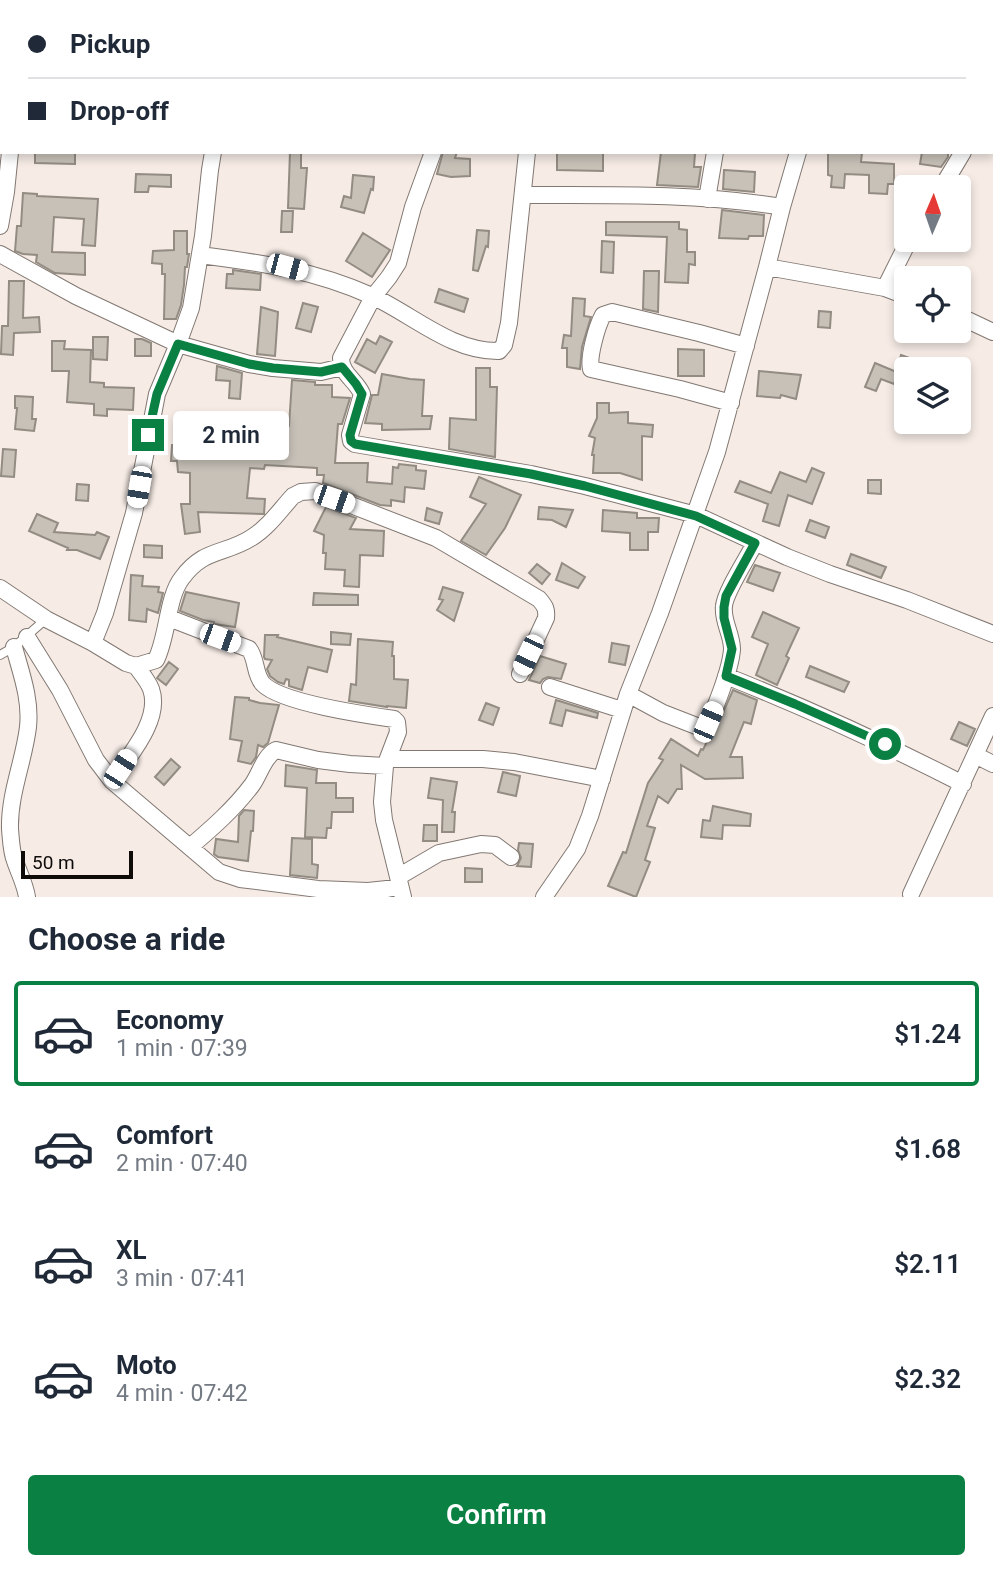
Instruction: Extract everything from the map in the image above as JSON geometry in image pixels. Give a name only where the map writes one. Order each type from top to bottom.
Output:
[{"type":"street","points":[[0,226],[9,154]]},
{"type":"street","points":[[93,643],[109,601],[134,513],[157,394],[191,308],[213,154]]},
{"type":"street","points":[[432,154],[412,207],[398,263],[373,297],[340,363],[362,394],[350,435],[351,441],[355,444],[531,474],[696,516],[830,574],[907,600],[993,634]]},
{"type":"street","points":[[200,255],[287,267],[324,277],[373,297],[454,341],[487,351],[499,351],[504,345],[509,323],[527,154]]},
{"type":"street","points":[[707,199],[715,154]]},
{"type":"street","points":[[544,897],[577,849],[602,779],[622,710],[696,516],[731,403],[797,154]]},
{"type":"street","points":[[949,175],[962,154]]},
{"type":"street","points":[[523,195],[707,199],[782,207]]},
{"type":"street","points":[[884,288],[903,252]]},
{"type":"street","points":[[0,254],[76,296],[178,344],[273,368],[321,372],[342,367]]},
{"type":"street","points":[[768,267],[894,292]]},
{"type":"street","points":[[731,403],[591,369],[590,361],[599,321],[603,315],[612,312],[746,346]]},
{"type":"street","points":[[971,322],[993,332]]},
{"type":"street","points":[[0,589],[46,619],[126,663],[136,666],[156,660],[173,596],[180,580],[202,558],[248,541],[258,534],[293,496],[314,491],[436,538],[539,599],[546,606],[546,618],[520,674]]},
{"type":"street","points":[[628,694],[663,713],[699,727],[705,726],[726,676],[732,649],[724,618],[726,596],[755,543]]},
{"type":"street","points":[[169,618],[249,649],[262,682],[288,697],[394,719],[397,722],[399,727],[386,762],[382,813],[400,887]]},
{"type":"street","points":[[21,642],[60,690],[96,760],[112,782],[219,872],[240,880],[271,884],[348,891],[387,889],[400,887],[439,853],[481,844],[495,845],[511,857]]},
{"type":"street","points":[[21,642],[29,709],[28,727],[14,789],[10,826],[13,858],[29,894]]},
{"type":"street","points":[[112,782],[153,715],[151,690],[136,666]]},
{"type":"street","points":[[726,676],[885,744],[962,784]]},
{"type":"street","points":[[550,687],[622,710]]},
{"type":"street","points":[[911,894],[993,716]]},
{"type":"street","points":[[190,847],[239,801],[254,782],[269,753],[276,750],[350,764],[483,759],[514,762],[602,779]]},
{"type":"street","points":[[975,755],[993,764]]},
{"type":"lane","points":[[0,655],[21,642],[46,619]]},
{"type":"building","points":[[35,154],[75,154],[75,164],[35,163]]},
{"type":"building","points":[[290,154],[301,154],[301,168],[307,168],[304,209],[288,208]]},
{"type":"building","points":[[442,154],[456,154],[455,158],[470,159],[470,176],[451,177],[437,174]]},
{"type":"building","points":[[557,154],[603,154],[603,171],[557,170]]},
{"type":"building","points":[[661,154],[695,154],[694,167],[701,167],[698,187],[657,185]]},
{"type":"building","points":[[828,154],[862,154],[861,162],[894,164],[894,184],[888,184],[887,194],[869,193],[869,175],[845,174],[844,188],[831,187],[832,176],[828,175]]},
{"type":"building","points":[[922,154],[948,154],[941,167],[920,164]]},
{"type":"building","points":[[724,170],[755,172],[754,192],[723,189]]},
{"type":"building","points":[[136,174],[171,175],[171,187],[149,186],[148,192],[135,192]]},
{"type":"building","points":[[353,175],[374,177],[373,190],[371,189],[364,213],[341,207],[344,196],[351,198]]},
{"type":"building","points":[[23,193],[98,199],[95,246],[82,245],[84,219],[54,217],[52,252],[85,253],[85,275],[55,273],[36,262],[37,255],[15,251],[17,226],[21,226]]},
{"type":"building","points":[[722,210],[764,215],[763,236],[749,236],[748,239],[719,238]]},
{"type":"building","points":[[282,211],[293,211],[292,232],[281,232]]},
{"type":"building","points":[[606,222],[679,222],[679,229],[687,230],[687,252],[695,252],[695,265],[689,264],[688,283],[665,282],[667,237],[606,235]]},
{"type":"building","points":[[477,230],[489,231],[488,247],[486,246],[478,271],[473,270]]},
{"type":"building","points":[[174,231],[187,231],[189,254],[181,305],[176,319],[164,319],[165,274],[162,274],[162,264],[152,263],[153,251],[174,250]]},
{"type":"building","points":[[363,233],[390,250],[372,277],[346,261]]},
{"type":"building","points":[[602,241],[614,242],[613,273],[601,272]]},
{"type":"building","points":[[233,270],[261,274],[260,290],[226,288],[227,274],[233,274]]},
{"type":"building","points":[[644,271],[659,271],[658,312],[643,309]]},
{"type":"building","points":[[9,281],[24,281],[23,318],[39,317],[40,332],[14,333],[13,355],[1,354],[2,326],[8,326]]},
{"type":"building","points":[[439,289],[468,299],[464,312],[435,302]]},
{"type":"building","points":[[573,298],[585,299],[584,316],[591,317],[582,347],[580,369],[567,367],[567,348],[562,348],[564,335],[571,336]]},
{"type":"building","points":[[303,303],[318,307],[311,332],[296,328]]},
{"type":"building","points":[[261,307],[278,312],[275,356],[257,354]]},
{"type":"building","points":[[819,311],[831,312],[830,328],[818,327]]},
{"type":"building","points":[[380,336],[392,342],[375,373],[355,362],[367,339],[376,344]]},
{"type":"building","points":[[93,337],[108,337],[107,360],[93,359]]},
{"type":"building","points":[[135,339],[151,343],[151,356],[135,356]]},
{"type":"building","points":[[52,341],[65,341],[64,349],[91,350],[90,382],[104,383],[104,387],[134,388],[133,410],[107,409],[107,416],[94,415],[94,404],[67,402],[69,371],[52,371]]},
{"type":"building","points":[[678,349],[704,350],[704,376],[678,376]]},
{"type":"building","points":[[875,363],[894,371],[894,384],[881,379],[876,391],[865,387]]},
{"type":"building","points":[[217,366],[242,373],[240,399],[229,398],[230,381],[216,380]]},
{"type":"building","points":[[476,368],[490,368],[490,387],[497,387],[495,457],[449,449],[450,418],[476,420]]},
{"type":"building","points":[[759,371],[801,375],[796,399],[781,395],[780,398],[757,396]]},
{"type":"building","points":[[382,374],[424,380],[422,416],[432,416],[430,429],[382,430],[382,424],[365,423],[372,395],[378,395]]},
{"type":"building","points":[[292,380],[315,382],[315,385],[332,385],[332,397],[350,398],[342,424],[338,424],[335,463],[368,463],[367,482],[392,484],[393,467],[398,468],[399,464],[416,466],[416,470],[426,471],[424,489],[405,487],[404,502],[391,500],[391,506],[380,505],[323,483],[324,475],[317,475],[317,468],[265,465],[264,469],[250,468],[247,498],[265,499],[264,514],[198,512],[200,532],[185,534],[181,504],[190,504],[190,473],[178,472],[177,461],[171,461],[172,445],[185,446],[186,422],[206,424],[205,444],[269,446],[270,437],[284,438],[285,426],[289,426]]},
{"type":"building","points":[[15,396],[33,397],[32,419],[36,419],[34,431],[15,429]]},
{"type":"building","points":[[597,403],[609,403],[609,413],[628,412],[628,423],[653,425],[652,437],[642,436],[642,480],[620,473],[593,473],[595,438],[589,436],[597,418]]},
{"type":"building","points":[[3,449],[16,450],[14,477],[1,476]]},
{"type":"building","points":[[812,468],[824,473],[812,504],[788,495],[779,526],[763,521],[768,504],[735,492],[740,481],[771,493],[780,472],[806,482]]},
{"type":"building","points":[[479,477],[521,495],[505,528],[486,555],[461,541],[486,504],[470,497]]},
{"type":"building","points":[[868,480],[881,480],[881,494],[868,493]]},
{"type":"building","points":[[77,484],[89,485],[88,501],[76,500]]},
{"type":"building","points":[[326,507],[356,518],[350,529],[384,531],[383,556],[360,555],[359,587],[344,586],[345,570],[325,569],[324,535],[314,531]]},
{"type":"building","points":[[539,507],[573,510],[566,527],[552,520],[538,519]]},
{"type":"building","points":[[427,508],[442,513],[439,524],[425,520]]},
{"type":"building","points":[[603,510],[637,513],[637,518],[659,518],[658,532],[648,532],[648,550],[630,550],[630,533],[602,531]]},
{"type":"building","points":[[37,514],[58,523],[54,532],[95,535],[97,532],[109,537],[100,559],[77,550],[67,550],[68,548],[29,531]]},
{"type":"building","points":[[810,520],[829,527],[825,538],[806,531]]},
{"type":"building","points":[[144,545],[162,546],[162,558],[144,557]]},
{"type":"building","points":[[851,554],[886,567],[881,578],[847,565]]},
{"type":"building","points":[[562,563],[585,577],[578,588],[556,580]]},
{"type":"building","points":[[537,564],[550,574],[542,584],[529,573]]},
{"type":"building","points":[[755,565],[780,573],[773,591],[747,582]]},
{"type":"building","points":[[131,575],[143,576],[142,586],[159,587],[158,592],[163,593],[158,613],[147,609],[146,622],[129,620]]},
{"type":"building","points":[[443,587],[463,593],[454,621],[437,610],[443,600],[439,599]]},
{"type":"building","points":[[186,592],[239,603],[235,627],[214,624],[180,611]]},
{"type":"building","points":[[314,593],[358,595],[358,605],[313,605]]},
{"type":"building","points":[[763,612],[799,628],[777,685],[756,675],[768,644],[752,637]]},
{"type":"building","points":[[331,632],[351,634],[350,645],[331,644]]},
{"type":"building","points":[[265,635],[278,635],[277,637],[332,650],[327,672],[308,667],[302,690],[289,686],[289,680],[286,679],[284,684],[278,682],[270,676],[267,669],[272,660],[264,657]]},
{"type":"building","points":[[358,639],[393,642],[394,679],[408,680],[406,708],[349,701],[351,684],[356,685]]},
{"type":"building","points":[[612,643],[629,646],[625,665],[609,662]]},
{"type":"building","points":[[540,656],[566,664],[561,679],[548,677],[540,683],[529,680]]},
{"type":"building","points":[[169,662],[178,669],[166,685],[157,678]]},
{"type":"building","points":[[810,666],[849,682],[844,692],[806,677]]},
{"type":"building","points":[[733,690],[757,700],[751,724],[744,722],[730,757],[742,757],[743,778],[705,779],[681,765],[682,789],[677,789],[668,803],[658,796],[647,826],[655,828],[645,860],[650,862],[636,897],[608,886],[623,852],[626,853],[648,783],[663,760],[659,758],[671,739],[698,756],[718,724]]},
{"type":"building","points":[[235,697],[279,705],[268,743],[263,747],[258,745],[256,757],[251,764],[238,761],[242,741],[230,739]]},
{"type":"building","points":[[556,700],[598,713],[597,718],[566,710],[562,726],[550,723]]},
{"type":"building","points":[[486,703],[499,708],[493,725],[479,720]]},
{"type":"building","points":[[959,722],[975,729],[967,746],[951,739]]},
{"type":"building","points":[[171,759],[180,767],[164,785],[155,777]]},
{"type":"building","points":[[286,765],[317,770],[316,783],[336,783],[336,798],[353,798],[353,812],[332,812],[331,828],[327,828],[326,838],[305,837],[307,788],[285,786]]},
{"type":"building","points":[[503,772],[520,776],[516,796],[498,792]]},
{"type":"building","points":[[431,778],[457,782],[452,812],[455,812],[454,832],[442,832],[443,800],[428,798]]},
{"type":"building","points":[[713,806],[751,814],[750,826],[723,825],[722,839],[701,837],[703,820],[710,821]]},
{"type":"building","points":[[244,810],[254,811],[248,861],[218,857],[214,854],[216,839],[238,842],[239,816]]},
{"type":"building","points":[[424,825],[437,825],[437,841],[423,841]]},
{"type":"building","points":[[292,838],[312,839],[312,864],[318,865],[317,878],[290,875]]},
{"type":"building","points":[[519,843],[533,844],[531,867],[517,866],[521,858]]},
{"type":"building","points":[[465,868],[482,869],[482,882],[465,882]]},
{"type":"route","points":[[148,435],[157,394],[178,344],[273,368],[321,372],[342,367],[362,394],[350,435],[355,444],[531,474],[585,486],[696,516],[755,543],[726,596],[724,618],[732,649],[726,676],[885,744]]}]
